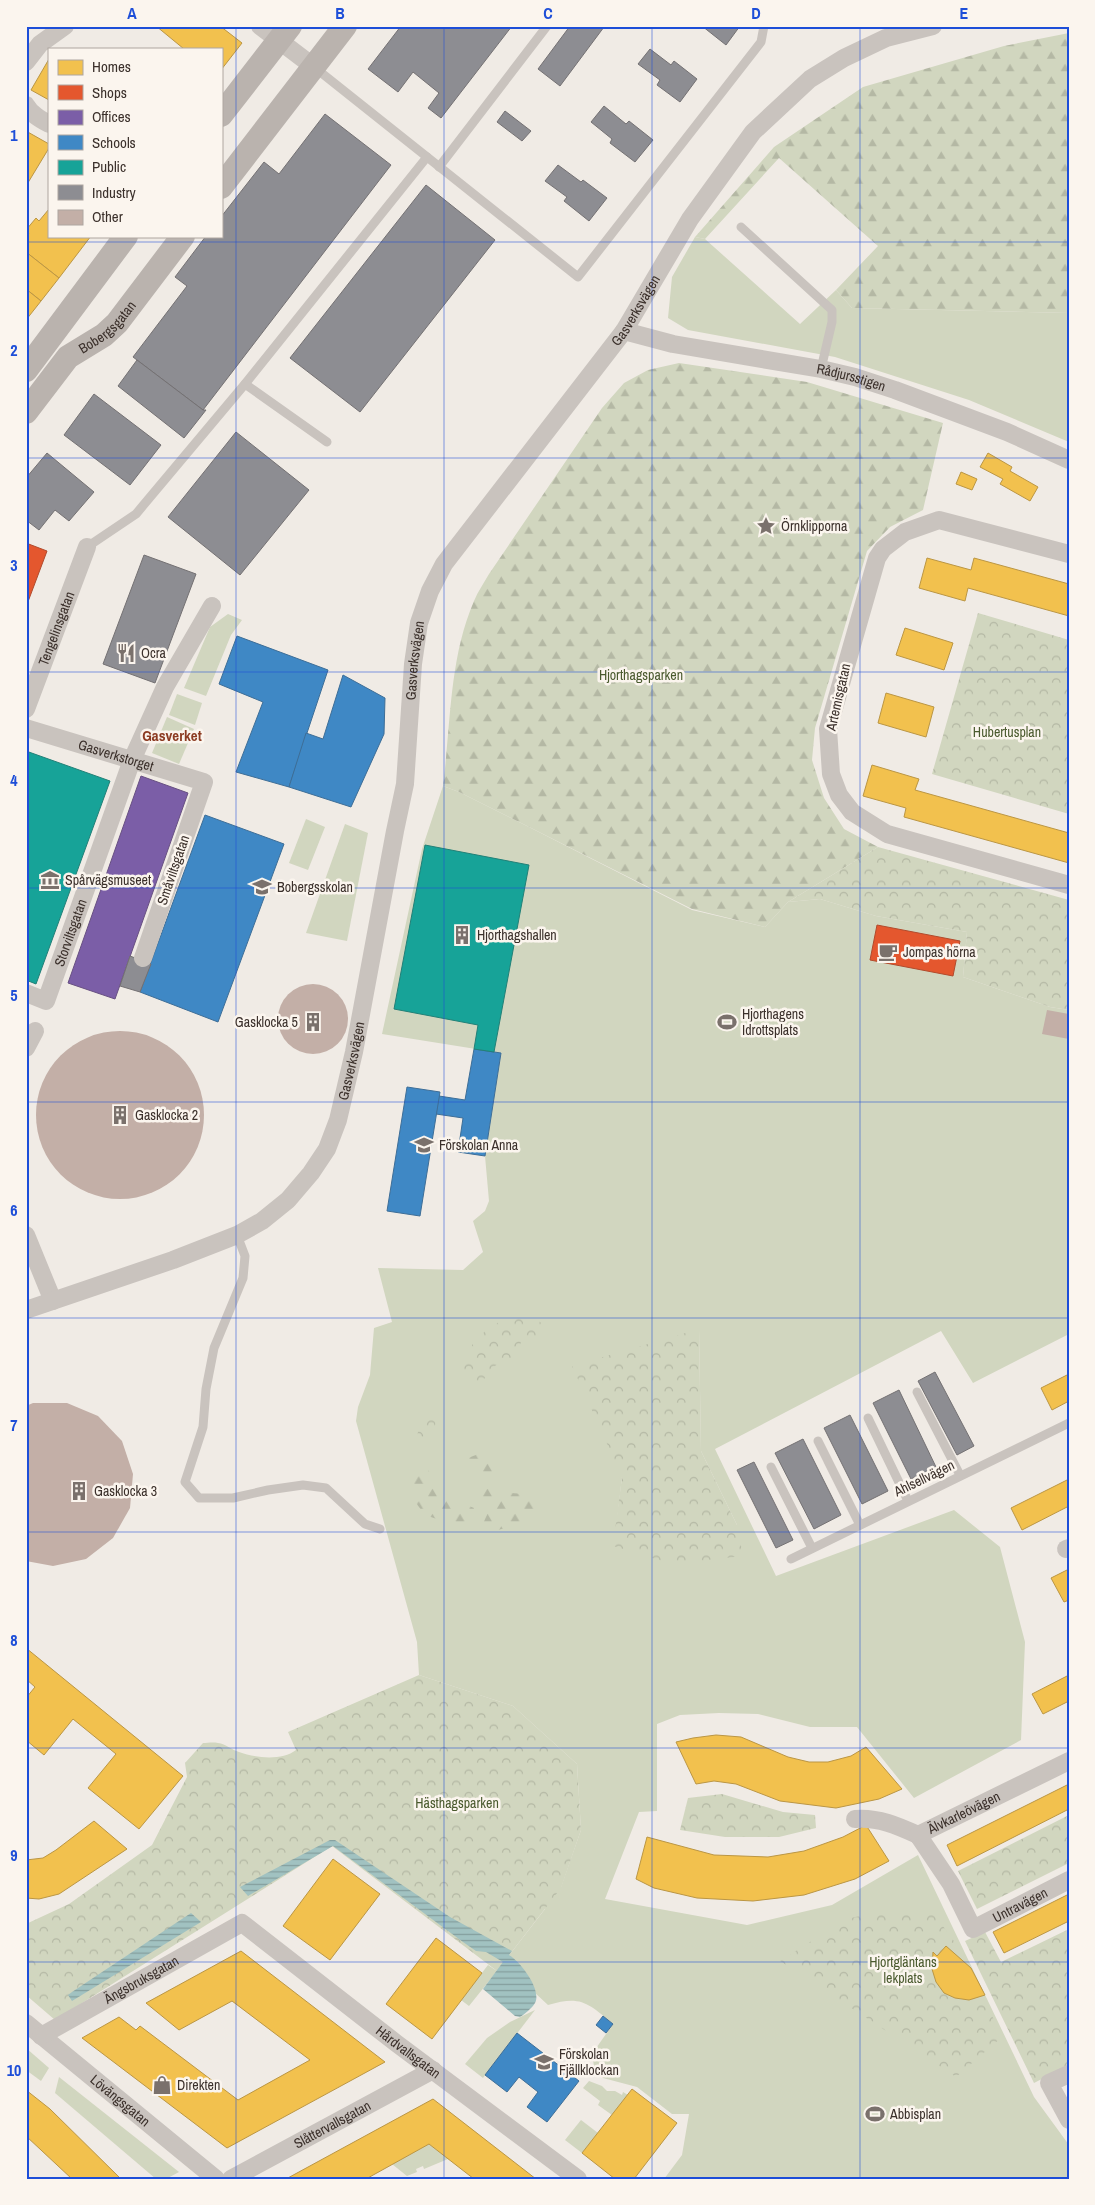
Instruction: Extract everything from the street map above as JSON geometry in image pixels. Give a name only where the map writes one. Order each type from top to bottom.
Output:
[{"type":"street","points":[[26,62],[40,44],[65,26]]},
{"type":"street","points":[[260,26],[284,34],[314,66]]},
{"type":"street","points":[[222,186],[345,26]]},
{"type":"street","name":"Gasverksvägen","points":[[26,1310],[173,1260],[237,1234],[262,1221],[288,1200],[311,1173],[327,1149],[338,1120],[354,1052],[394,831],[405,784],[413,664],[419,623],[430,591],[444,564],[624,331],[690,219],[753,132],[810,80],[844,58],[886,38],[933,26]]},
{"type":"street","points":[[222,114],[284,34]]},
{"type":"street","points":[[26,105],[29,111],[48,123]]},
{"type":"street","points":[[26,370],[125,238]]},
{"type":"street","name":"Bobergsgatan","points":[[26,412],[68,357],[104,335],[117,322],[181,238]]},
{"type":"street","name":"Rådjursstigen","points":[[624,331],[673,344],[821,370],[895,390],[1007,432],[1069,460]]},
{"type":"street","name":"Artemisgatan","points":[[1069,554],[939,520],[905,532],[883,549],[878,558],[828,729],[831,774],[838,794],[852,812],[887,834],[1069,885]]},
{"type":"street","name":"Tengelinsgatan","points":[[26,709],[87,548]]},
{"type":"street","points":[[132,760],[165,687],[212,606]]},
{"type":"street","name":"Gasverkstorget","points":[[26,728],[204,782]]},
{"type":"street","name":"Storviltsgatan","points":[[26,992],[46,1001],[132,760]]},
{"type":"street","name":"Småviltsgatan","points":[[143,958],[204,782]]},
{"type":"street","points":[[26,1048],[31,1029]]},
{"type":"street","points":[[26,1235],[53,1301]]},
{"type":"street","name":"Älvkarleövägen","points":[[855,1819],[870,1818],[892,1824],[918,1835],[1069,1761]]},
{"type":"street","name":"Untravägen","points":[[918,1835],[951,1884],[973,1929],[1069,1880]]},
{"type":"street","name":"Ängsbruksgatan","points":[[41,2036],[242,1923]]},
{"type":"street","name":"Hårdvallsgatan","points":[[242,1923],[578,2179]]},
{"type":"street","name":"Lövängsgatan","points":[[26,2023],[216,2179]]},
{"type":"street","name":"Slåttervallsgatan","points":[[231,2179],[433,2070]]},
{"type":"street","points":[[1069,2074],[1050,2083],[1069,2120]]},
{"type":"lane","points":[[439,167],[547,26]]},
{"type":"lane","points":[[314,66],[578,277],[761,42],[764,26]]},
{"type":"lane","points":[[87,548],[136,514],[245,384],[427,157]]},
{"type":"lane","points":[[740,227],[832,310],[832,322],[821,370]]},
{"type":"lane","points":[[245,384],[327,442]]},
{"type":"lane","points":[[237,1234],[245,1256],[243,1278],[214,1348],[206,1389],[203,1427],[185,1482],[199,1498],[233,1498],[303,1485],[326,1488],[365,1524],[380,1529]]},
{"type":"lane","points":[[917,1392],[960,1475]]},
{"type":"lane","points":[[868,1418],[908,1501]]},
{"type":"lane","name":"Ahlsellvägen","points":[[791,1559],[1069,1423]]},
{"type":"lane","points":[[818,1441],[860,1525]]},
{"type":"lane","points":[[771,1467],[812,1548]]},
{"type":"green space","points":[[1069,33],[1069,313],[852,308],[836,290],[878,246],[779,158],[705,239],[695,237],[774,147],[863,87],[1004,46]]},
{"type":"green space","points":[[695,237],[705,239],[800,324],[836,290],[852,308],[1069,313],[1069,442],[969,400],[835,357],[688,330],[668,318],[672,277]]},
{"type":"green space","name":"Hjorthagsparken","points":[[679,363],[807,382],[943,423],[923,510],[890,527],[867,551],[815,728],[812,760],[824,798],[844,829],[878,847],[788,902],[765,927],[692,909],[459,792],[443,786],[455,669],[466,623],[479,590],[602,408],[624,383],[648,370]]},
{"type":"green space","name":"Hubertusplan","points":[[978,613],[1069,640],[1069,814],[932,774]]},
{"type":"green space","points":[[228,614],[242,620],[231,635],[206,696],[184,688],[210,627]]},
{"type":"green space","points":[[177,694],[202,703],[195,725],[169,715]]},
{"type":"green space","points":[[167,717],[194,729],[179,764],[152,753]]},
{"type":"green space","points":[[443,786],[459,792],[692,910],[765,927],[788,902],[820,899],[876,916],[967,932],[963,977],[1050,1007],[1069,1010],[1069,1334],[973,1383],[941,1331],[715,1449],[776,1576],[954,1510],[1000,1547],[1025,1642],[1021,1740],[914,1798],[857,1727],[810,1727],[758,1714],[680,1715],[657,1724],[657,1811],[639,1812],[605,1899],[747,1925],[832,1905],[918,1855],[1034,2097],[1069,2145],[1069,2179],[664,2179],[682,2155],[689,2114],[672,2114],[637,2087],[603,2078],[595,2072],[592,2054],[613,2024],[597,2011],[584,2003],[576,2001],[548,2005],[520,1979],[497,1971],[545,1909],[551,1812],[561,1887],[581,1830],[577,1764],[513,1706],[419,1675],[417,1642],[356,1421],[358,1407],[370,1375],[374,1328],[392,1322],[378,1268],[463,1270],[483,1252],[473,1221],[485,1211],[489,1201],[485,1156],[501,1053],[382,1034],[422,849]],"holes":[[[699,1330],[701,1451],[737,1525],[614,1546],[622,1477]]]},
{"type":"green space","points":[[306,819],[325,827],[308,870],[289,863]]},
{"type":"green space","points":[[345,824],[368,833],[347,941],[306,933]]},
{"type":"green space","points":[[878,847],[1069,900],[1069,1010],[1050,1007],[963,977],[967,932],[876,916],[820,899],[788,902]]},
{"type":"green space","points":[[530,1315],[538,1319],[543,1326],[542,1337],[534,1341],[530,1335],[521,1338],[520,1357],[496,1365],[480,1382],[467,1379],[462,1365],[475,1353],[472,1345],[487,1329],[501,1321],[507,1324],[510,1330],[515,1328],[514,1322],[518,1317]]},
{"type":"green space","points":[[699,1329],[701,1451],[737,1525],[743,1556],[672,1564],[613,1546],[622,1477],[572,1366]]},
{"type":"green space","points":[[427,1407],[432,1408],[436,1420],[428,1440],[417,1435]]},
{"type":"green space","points":[[481,1453],[500,1469],[499,1476],[474,1472],[468,1458]]},
{"type":"green space","points":[[427,1469],[452,1499],[474,1508],[466,1529],[425,1515],[413,1499],[412,1477]]},
{"type":"green space","points":[[473,1484],[499,1492],[524,1494],[535,1506],[528,1521],[498,1530],[482,1526],[489,1510],[473,1495]]},
{"type":"green space","name":"Hästhagsparken","points":[[419,1675],[513,1706],[577,1764],[581,1830],[561,1888],[497,1971],[332,1846],[55,2020],[26,1995],[26,1924],[69,1904],[152,1845],[187,1777],[185,1763],[203,1743],[221,1744],[253,1756],[283,1756],[296,1750],[288,1732]]},
{"type":"green space","points":[[722,1794],[783,1812],[815,1815],[816,1828],[779,1837],[725,1837],[680,1830],[688,1798]]},
{"type":"green space","points":[[1069,1815],[1069,1863],[977,1909],[958,1871]]},
{"type":"green space","name":"Hjortgläntans lekplats","points":[[888,1910],[931,1910],[962,1952],[1002,2037],[956,2077],[780,1961],[846,1919]]},
{"type":"green space","points":[[1069,1929],[1069,2065],[1034,2083],[965,1941],[985,1932],[1001,1962]]},
{"type":"green space","points":[[488,1965],[497,1971],[469,2006],[461,2000]]},
{"type":"green space","points":[[535,2010],[483,2078],[465,2064],[487,2038],[510,2022]]},
{"type":"green space","points":[[26,2048],[49,2068],[41,2081],[26,2070]]},
{"type":"green space","points":[[59,2077],[179,2172],[166,2179],[156,2179],[55,2093]]},
{"type":"green space","points":[[589,2081],[602,2086],[607,2091],[615,2091],[622,2095],[623,2092],[628,2095],[612,2115],[598,2105],[600,2101],[583,2088]]},
{"type":"green space","points":[[581,2120],[598,2133],[582,2153],[565,2140]]},
{"type":"green space","points":[[429,2144],[448,2159],[424,2169],[423,2166],[416,2169],[417,2172],[407,2176],[392,2164]]},
{"type":"water","points":[[330,1840],[335,1840],[450,1917],[512,1951],[509,1955],[524,1970],[536,1991],[534,2005],[520,2017],[515,2016],[483,1989],[503,1962],[486,1952],[476,1951],[333,1846],[248,1896],[240,1887]]},
{"type":"water","points":[[191,1913],[201,1922],[72,2001],[68,1995],[72,1992]]},
{"type":"building: Homes","points":[[156,26],[220,26],[242,43],[222,69],[222,48],[183,48]]},
{"type":"building: Homes","points":[[48,61],[48,99],[31,90]]},
{"type":"building: Homes","points":[[26,131],[48,143],[48,150],[26,186]]},
{"type":"building: Homes","points":[[48,210],[48,238],[89,238],[59,278],[26,252],[26,237],[29,234],[26,230],[36,218],[39,221]]},
{"type":"building: Homes","points":[[26,252],[59,278],[41,301],[26,289]]},
{"type":"building: Homes","points":[[26,289],[41,301],[26,320]]},
{"type":"building: Homes","points":[[988,453],[1012,467],[1010,471],[1038,487],[1030,501],[1000,484],[1003,479],[980,467]]},
{"type":"building: Homes","points":[[961,472],[977,479],[972,490],[956,484]]},
{"type":"building: Homes","points":[[927,558],[971,570],[974,558],[1069,584],[1069,616],[968,588],[965,601],[919,588]]},
{"type":"building: Homes","points":[[905,628],[953,643],[944,670],[896,655]]},
{"type":"building: Homes","points":[[886,693],[934,707],[926,737],[878,723]]},
{"type":"building: Homes","points":[[872,765],[919,779],[915,790],[1069,833],[1069,863],[904,817],[906,808],[863,796]]},
{"type":"building: Homes","points":[[1069,1374],[1069,1401],[1052,1410],[1041,1388]]},
{"type":"building: Homes","points":[[1069,1479],[1069,1506],[1022,1530],[1011,1508]]},
{"type":"building: Homes","points":[[1069,1569],[1069,1600],[1064,1602],[1051,1578]]},
{"type":"building: Homes","points":[[26,1648],[183,1776],[139,1829],[88,1788],[116,1754],[73,1719],[44,1755],[26,1740],[26,1698],[35,1687],[26,1679]]},
{"type":"building: Homes","points":[[1069,1675],[1069,1701],[1043,1714],[1032,1694]]},
{"type":"building: Homes","points":[[716,1735],[741,1737],[788,1757],[809,1762],[828,1762],[851,1756],[866,1747],[902,1789],[879,1799],[836,1808],[780,1801],[736,1784],[714,1781],[696,1784],[676,1742]]},
{"type":"building: Homes","points":[[1069,1784],[1069,1809],[957,1866],[947,1845]]},
{"type":"building: Homes","points":[[94,1821],[127,1849],[59,1894],[39,1899],[26,1898],[26,1860],[43,1858]]},
{"type":"building: Homes","points":[[866,1825],[889,1861],[855,1879],[804,1895],[753,1901],[697,1898],[654,1888],[636,1879],[647,1837],[714,1855],[768,1857],[804,1851],[843,1837]]},
{"type":"building: Homes","points":[[333,1859],[380,1894],[330,1960],[283,1926]]},
{"type":"building: Homes","points":[[1069,1894],[1069,1921],[1004,1953],[993,1932]]},
{"type":"building: Homes","points":[[436,1938],[482,1973],[432,2039],[386,2004]]},
{"type":"building: Homes","points":[[946,1946],[971,1968],[985,1995],[969,2000],[955,1998],[944,1993],[936,1982],[932,1969],[933,1952],[937,1956]]},
{"type":"building: Homes","points":[[241,1951],[385,2062],[227,2148],[82,2038],[119,2017],[136,2030],[140,2026],[238,2100],[310,2060],[232,2001],[179,2030],[146,2003]]},
{"type":"building: Homes","points":[[632,2089],[677,2123],[634,2179],[615,2179],[582,2153]]},
{"type":"building: Homes","points":[[26,2090],[50,2109],[121,2179],[72,2179],[26,2136]]},
{"type":"building: Homes","points":[[433,2099],[536,2179],[474,2179],[429,2144],[366,2179],[286,2179]]},
{"type":"building: Shops","points":[[26,543],[47,551],[26,607]]},
{"type":"building: Shops","points":[[877,925],[960,941],[953,976],[870,960]]},
{"type":"building: Offices","points":[[141,776],[188,793],[115,999],[68,983]]},
{"type":"building: Schools","points":[[237,636],[328,670],[289,787],[236,772],[263,702],[219,684]]},
{"type":"building: Schools","points":[[343,675],[385,698],[384,734],[351,807],[289,787],[306,733],[323,739]]},
{"type":"building: Schools","points":[[205,815],[284,844],[218,1022],[140,992]]},
{"type":"building: Schools","points":[[474,1049],[501,1053],[485,1156],[458,1152],[463,1118],[436,1114],[439,1096],[465,1100]]},
{"type":"building: Schools","points":[[407,1087],[440,1092],[420,1216],[387,1211]]},
{"type":"building: Schools","points":[[603,2016],[613,2024],[606,2033],[596,2025]]},
{"type":"building: Schools","points":[[517,2033],[579,2081],[547,2122],[527,2107],[538,2092],[519,2077],[507,2092],[485,2075]]},
{"type":"building: Public","name":"Spårvägsmuseet","points":[[26,751],[110,781],[36,984],[26,980]]},
{"type":"building: Public","name":"Hjorthagshallen","points":[[425,845],[529,865],[494,1052],[474,1049],[478,1025],[394,1009]]},
{"type":"building: Industry","points":[[401,26],[512,26],[441,118],[428,108],[439,93],[413,72],[398,92],[368,69]]},
{"type":"building: Industry","points":[[570,26],[604,27],[560,86],[538,69]]},
{"type":"building: Industry","points":[[702,26],[740,26],[726,45]]},
{"type":"building: Industry","points":[[650,49],[671,65],[674,61],[697,79],[680,102],[657,85],[660,80],[638,64]]},
{"type":"building: Industry","points":[[604,106],[626,124],[629,121],[653,140],[635,162],[610,143],[612,139],[591,122]]},
{"type":"building: Industry","points":[[505,111],[531,131],[522,141],[497,122]]},
{"type":"building: Industry","points":[[325,114],[391,165],[203,410],[133,357],[187,286],[175,277],[204,238],[222,238],[222,216],[264,162],[279,174]]},
{"type":"building: Industry","points":[[558,165],[581,182],[583,180],[607,198],[589,221],[564,201],[567,197],[545,181]]},
{"type":"building: Industry","points":[[426,185],[495,240],[360,412],[290,358]]},
{"type":"building: Industry","points":[[137,360],[203,410],[206,410],[184,438],[118,386]]},
{"type":"building: Industry","points":[[94,394],[161,445],[130,485],[64,435]]},
{"type":"building: Industry","points":[[236,432],[309,490],[240,575],[168,517]]},
{"type":"building: Industry","points":[[47,453],[94,492],[69,521],[55,510],[39,530],[26,520],[26,478]]},
{"type":"building: Industry","points":[[144,555],[196,574],[155,683],[103,664]]},
{"type":"building: Industry","points":[[130,956],[151,964],[140,992],[120,986]]},
{"type":"building: Industry","points":[[935,1372],[974,1446],[957,1455],[918,1381]]},
{"type":"building: Industry","points":[[899,1390],[936,1467],[911,1479],[873,1403]]},
{"type":"building: Industry","points":[[850,1415],[888,1491],[862,1504],[824,1428]]},
{"type":"building: Industry","points":[[803,1439],[841,1515],[814,1529],[775,1453]]},
{"type":"building: Industry","points":[[754,1462],[793,1540],[776,1548],[737,1470]]},
{"type":"building: Other","name":"Gasklocka 5","points":[[313,984],[326,987],[338,994],[345,1006],[348,1019],[345,1032],[338,1044],[326,1051],[313,1054],[300,1051],[288,1044],[281,1032],[278,1019],[281,1006],[288,994],[300,987]]},
{"type":"building: Other","points":[[1047,1010],[1069,1014],[1069,1039],[1042,1034]]},
{"type":"building: Other","name":"Gasklocka 2","points":[[128,1031],[152,1037],[180,1055],[198,1083],[203,1099],[203,1131],[198,1147],[180,1175],[167,1185],[144,1196],[112,1199],[96,1196],[80,1189],[66,1180],[55,1169],[39,1139],[36,1107],[39,1091],[46,1075],[55,1061],[66,1050],[96,1034]]},
{"type":"building: Other","name":"Gasklocka 3","points":[[33,1403],[67,1403],[98,1416],[122,1441],[133,1474],[130,1508],[113,1538],[86,1559],[53,1566],[26,1561],[26,1406]]},
{"type":"place","name":"Örnklipporna","points":[[766,526]]},
{"type":"place","name":"Ocra","points":[[126,653]]},
{"type":"place","name":"Spårvägsmuseet","points":[[50,880]]},
{"type":"place","name":"Bobergsskolan","points":[[262,887]]},
{"type":"place","name":"Hjorthagshallen","points":[[462,935]]},
{"type":"place","name":"Jompas hörna","points":[[888,952]]},
{"type":"place","name":"Gasklocka 5","points":[[313,1022]]},
{"type":"place","name":"Hjorthagens Idrottsplats","points":[[727,1022]]},
{"type":"place","name":"Gasklocka 2","points":[[120,1115]]},
{"type":"place","name":"Förskolan Anna","points":[[424,1145]]},
{"type":"place","name":"Gasklocka 3","points":[[79,1491]]},
{"type":"place","name":"Förskolan Fjällklockan","points":[[544,2062]]},
{"type":"place","name":"Direkten","points":[[162,2085]]},
{"type":"place","name":"Abbisplan","points":[[875,2114]]},
{"type":"district","name":"Gasverket","points":[[172,735]]}]
